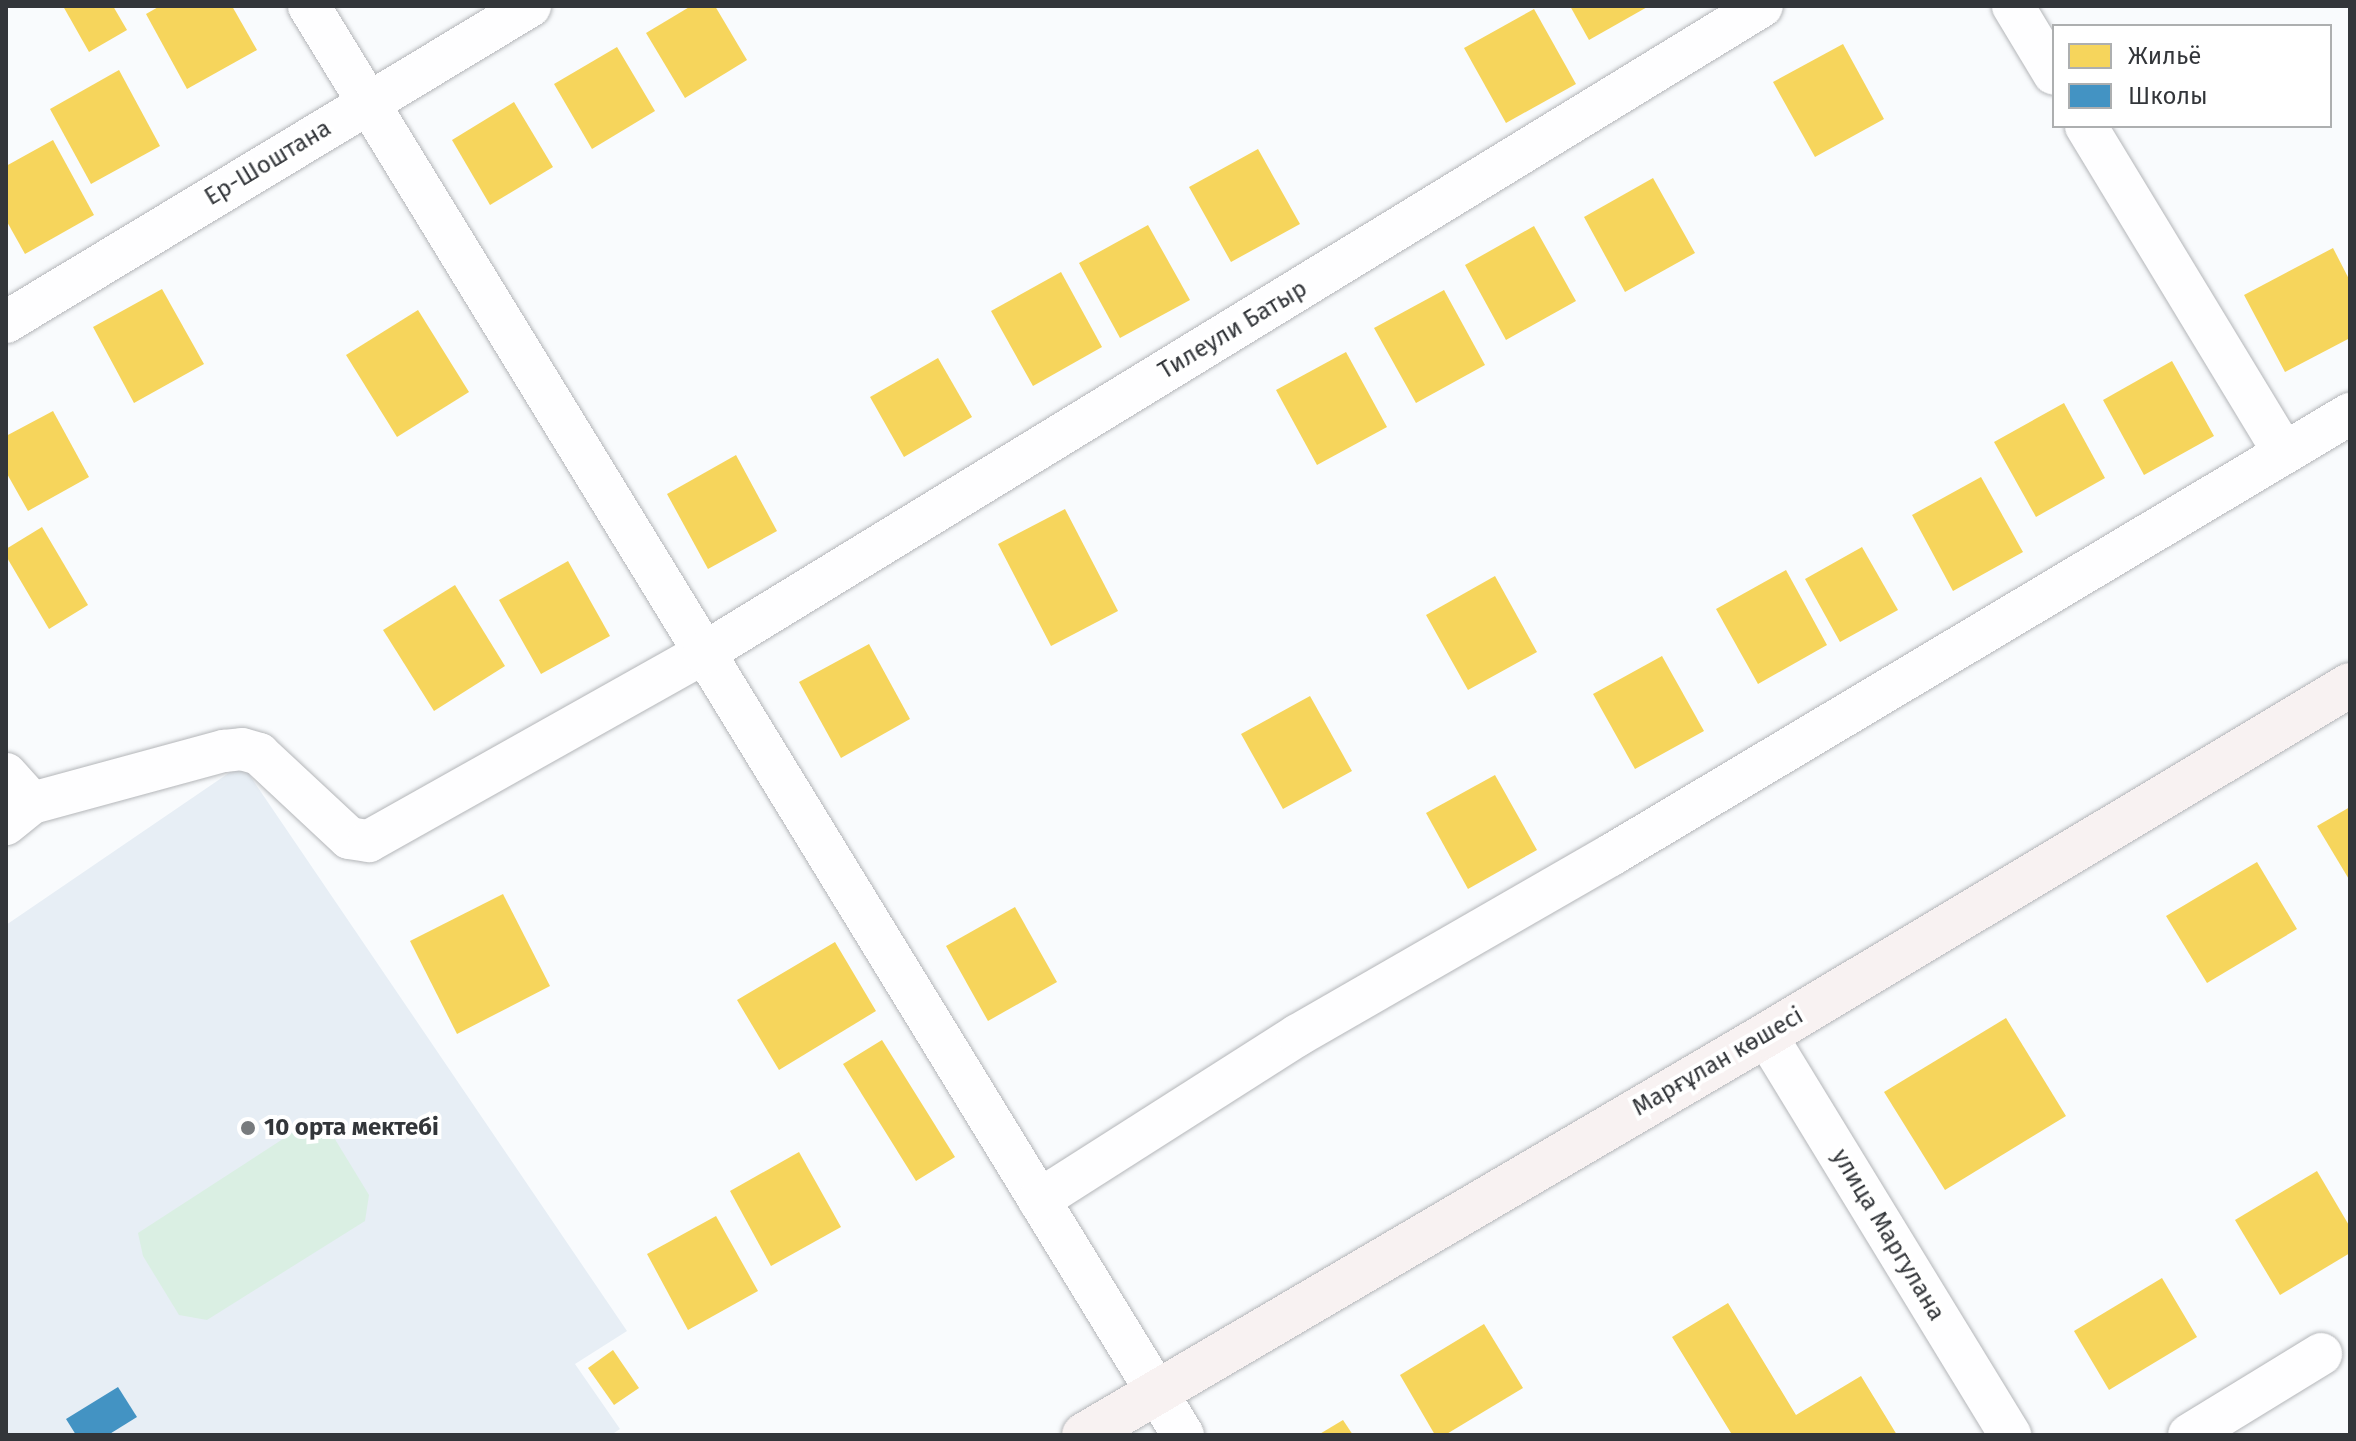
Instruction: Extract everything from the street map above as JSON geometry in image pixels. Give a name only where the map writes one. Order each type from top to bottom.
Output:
[{"type":"main road","name":"Марғұлан көшесі","points":[[1084,1435],[1766,1035],[2350,685]]},
{"type":"street","points":[[309,6],[1183,1435]]},
{"type":"street","name":"Ер-Шоштана","points":[[6,322],[530,6]]},
{"type":"street","name":"Тилеули Батыр","points":[[15,800],[242,749],[259,754],[349,838],[369,841],[704,653],[1762,6]]},
{"type":"street","points":[[2013,6],[2052,71]]},
{"type":"street","points":[[2087,128],[2284,453]]},
{"type":"street","points":[[1039,1200],[1298,1035],[1611,855],[2350,414]]},
{"type":"street","name":"улица Маргулана","points":[[1766,1035],[2010,1435]]},
{"type":"street","points":[[2189,1435],[2321,1354]]},
{"type":"shaded area","name":"10 орта мектебі","points":[[242,764],[627,1331],[575,1364],[620,1429],[611,1435],[6,1435],[6,925]]},
{"type":"green space","points":[[306,1124],[330,1131],[369,1195],[365,1221],[207,1320],[179,1315],[143,1256],[138,1233]]},
{"type":"building: Жильё","points":[[63,6],[113,6],[127,30],[89,52]]},
{"type":"building: Жильё","points":[[160,6],[232,6],[257,50],[187,89],[146,14]]},
{"type":"building: Жильё","points":[[691,6],[715,6],[747,60],[685,98],[646,33]]},
{"type":"building: Жильё","points":[[1570,6],[1649,6],[1589,40]]},
{"type":"building: Жильё","points":[[1534,9],[1576,84],[1506,123],[1464,48]]},
{"type":"building: Жильё","points":[[1843,44],[1884,119],[1815,157],[1773,82]]},
{"type":"building: Жильё","points":[[617,47],[655,111],[592,149],[554,84]]},
{"type":"building: Жильё","points":[[119,70],[160,146],[91,184],[50,109]]},
{"type":"building: Жильё","points":[[514,102],[553,167],[490,205],[452,140]]},
{"type":"building: Жильё","points":[[53,140],[94,215],[25,254],[6,220],[6,166]]},
{"type":"building: Жильё","points":[[1258,149],[1300,224],[1231,262],[1189,187]]},
{"type":"building: Жильё","points":[[1653,178],[1695,253],[1625,292],[1584,217]]},
{"type":"building: Жильё","points":[[1148,225],[1190,300],[1120,338],[1079,263]]},
{"type":"building: Жильё","points":[[1534,226],[1576,301],[1506,340],[1465,265]]},
{"type":"building: Жильё","points":[[2333,248],[2350,281],[2350,338],[2285,372],[2244,295]]},
{"type":"building: Жильё","points":[[1061,272],[1102,347],[1033,386],[991,311]]},
{"type":"building: Жильё","points":[[162,289],[204,364],[134,403],[93,327]]},
{"type":"building: Жильё","points":[[1444,290],[1485,365],[1416,403],[1374,328]]},
{"type":"building: Жильё","points":[[418,310],[469,392],[397,437],[346,355]]},
{"type":"building: Жильё","points":[[1346,352],[1387,427],[1317,465],[1276,390]]},
{"type":"building: Жильё","points":[[938,358],[972,417],[904,457],[870,397]]},
{"type":"building: Жильё","points":[[2172,361],[2214,436],[2144,475],[2103,400]]},
{"type":"building: Жильё","points":[[2064,403],[2105,478],[2036,517],[1994,442]]},
{"type":"building: Жильё","points":[[53,411],[89,477],[28,511],[6,472],[6,436]]},
{"type":"building: Жильё","points":[[736,455],[777,531],[708,569],[667,494]]},
{"type":"building: Жильё","points":[[1981,477],[2023,552],[1953,591],[1912,515]]},
{"type":"building: Жильё","points":[[1065,509],[1118,611],[1051,646],[998,544]]},
{"type":"building: Жильё","points":[[42,527],[88,605],[49,629],[6,556],[6,549]]},
{"type":"building: Жильё","points":[[1862,547],[1898,610],[1840,642],[1805,579]]},
{"type":"building: Жильё","points":[[568,561],[610,636],[541,674],[499,600]]},
{"type":"building: Жильё","points":[[1786,570],[1827,645],[1758,684],[1716,609]]},
{"type":"building: Жильё","points":[[1495,576],[1537,652],[1468,690],[1426,615]]},
{"type":"building: Жильё","points":[[455,585],[505,666],[434,711],[383,630]]},
{"type":"building: Жильё","points":[[869,644],[910,719],[841,758],[799,682]]},
{"type":"building: Жильё","points":[[1662,656],[1704,731],[1635,769],[1593,694]]},
{"type":"building: Жильё","points":[[1310,696],[1352,771],[1283,809],[1241,734]]},
{"type":"building: Жильё","points":[[1495,775],[1537,850],[1468,889],[1426,813]]},
{"type":"building: Жильё","points":[[2350,807],[2350,881],[2317,826]]},
{"type":"building: Жильё","points":[[2257,862],[2297,929],[2207,983],[2166,916]]},
{"type":"building: Жильё","points":[[503,894],[550,986],[457,1034],[410,941]]},
{"type":"building: Жильё","points":[[1015,907],[1057,982],[988,1021],[946,946]]},
{"type":"building: Жильё","points":[[835,942],[876,1011],[779,1070],[737,1000]]},
{"type":"building: Жильё","points":[[2006,1018],[2066,1116],[1945,1190],[1884,1092]]},
{"type":"building: Жильё","points":[[882,1040],[955,1157],[916,1181],[843,1064]]},
{"type":"building: Жильё","points":[[799,1152],[841,1227],[771,1266],[730,1191]]},
{"type":"building: Жильё","points":[[2317,1171],[2350,1227],[2350,1253],[2280,1295],[2235,1220]]},
{"type":"building: Жильё","points":[[716,1216],[758,1291],[688,1330],[647,1254]]},
{"type":"building: Жильё","points":[[2162,1278],[2197,1337],[2109,1390],[2074,1331]]},
{"type":"building: Жильё","points":[[1728,1303],[1796,1415],[1861,1376],[1897,1435],[1727,1435],[1731,1433],[1672,1337]]},
{"type":"building: Жильё","points":[[1484,1324],[1523,1388],[1445,1435],[1435,1435],[1400,1375]]},
{"type":"building: Жильё","points":[[613,1350],[639,1388],[614,1405],[588,1368]]},
{"type":"building: Жильё","points":[[1343,1420],[1353,1435],[1318,1435]]},
{"type":"building: Школы","points":[[118,1387],[137,1417],[108,1435],[76,1435],[66,1419]]},
{"type":"place","name":"10 орта мектебі","points":[[248,1128]]}]
